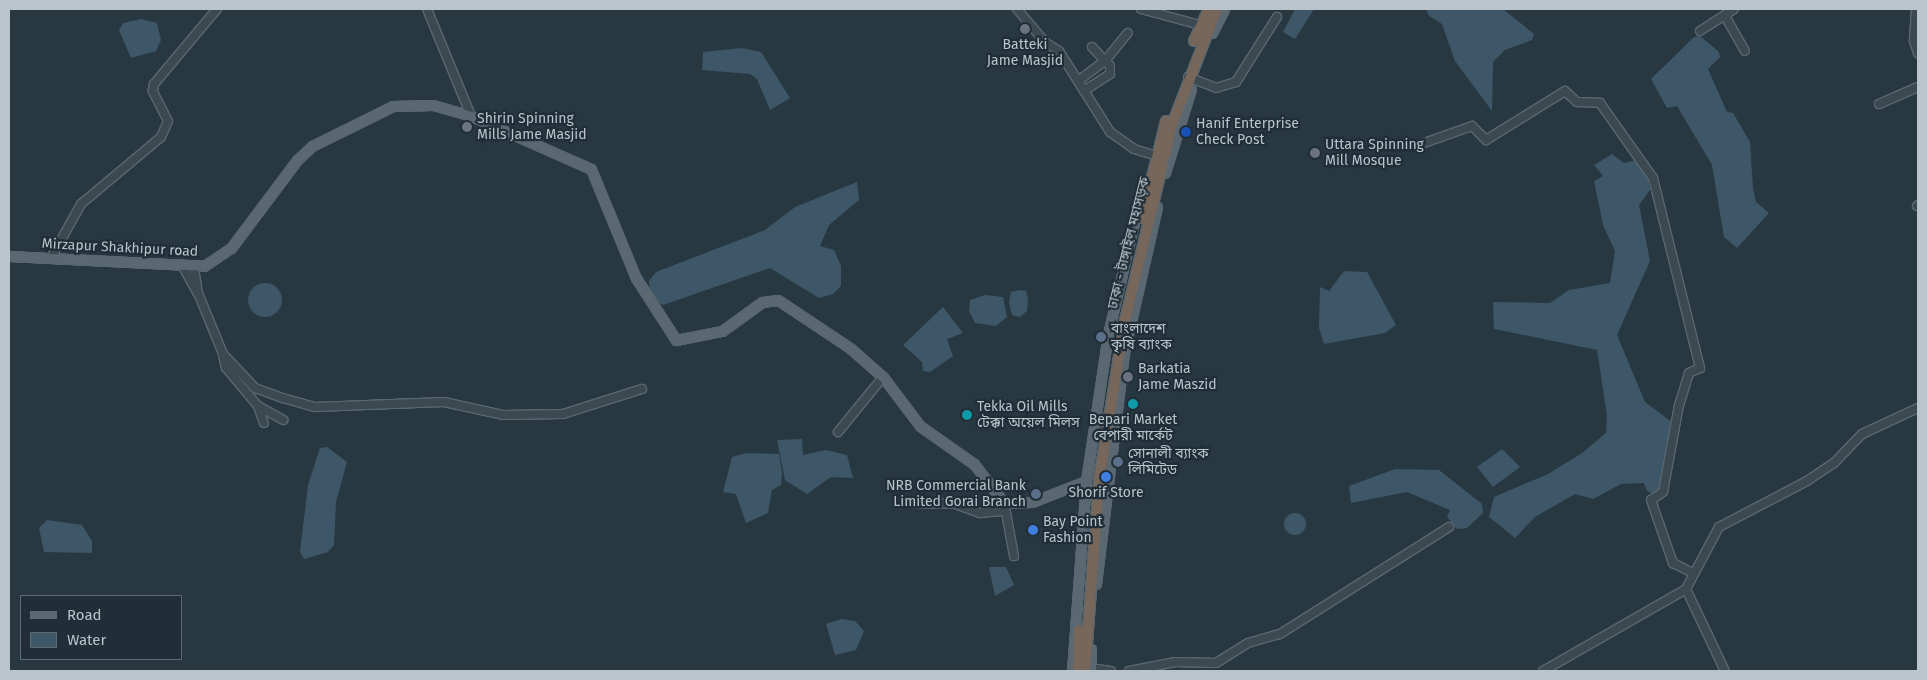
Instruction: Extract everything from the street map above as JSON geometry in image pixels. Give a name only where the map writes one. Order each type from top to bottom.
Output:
[{"type":"highway","name":"ঢাকা - টাঙ্গাইল মহাসড়ক","points":[[1089,670],[1086,614],[1109,408],[1157,183],[1157,156],[1200,25],[1209,9]]},
{"type":"highway","name":"ঢাকা - টাঙ্গাইল মহাসড়ক","points":[[1078,671],[1079,613],[1104,406],[1157,183],[1191,78],[1216,9]]},
{"type":"main road","points":[[1191,78],[1224,9]]},
{"type":"main road","name":"Mirzapur Shakhipur road","points":[[9,256],[194,268],[216,261],[231,248],[297,160],[328,137],[393,106],[433,105],[471,116],[591,169],[636,278],[676,340],[722,331],[762,302],[778,300],[850,348],[883,377],[920,426],[974,464],[1005,507]]},
{"type":"main road","points":[[1072,671],[1086,481],[1108,334],[1141,193],[1157,183]]},
{"type":"main road","points":[[1005,507],[1032,502],[1086,481]]},
{"type":"street","points":[[51,258],[81,204],[161,137],[168,121],[153,92],[154,84],[217,9]]},
{"type":"street","points":[[427,9],[471,116]]},
{"type":"street","points":[[1017,9],[1045,42],[1060,51],[1110,132],[1134,149],[1157,156]]},
{"type":"street","points":[[1141,9],[1200,25]]},
{"type":"street","points":[[1700,31],[1726,16],[1734,9]]},
{"type":"street","points":[[1916,9],[1914,41],[1918,53]]},
{"type":"street","points":[[1726,16],[1745,51]]},
{"type":"street","points":[[1191,78],[1223,89],[1236,82],[1277,17]]},
{"type":"street","points":[[1078,81],[1105,61],[1128,33]]},
{"type":"street","points":[[1084,91],[1110,74],[1105,61],[1092,47]]},
{"type":"street","points":[[1879,104],[1918,87]]},
{"type":"street","points":[[1424,143],[1472,126],[1486,140],[1565,91],[1576,102],[1600,102],[1653,178],[1700,368],[1690,373],[1679,405],[1663,492],[1651,500],[1673,562],[1693,574]]},
{"type":"street","points":[[183,267],[198,294],[223,354],[226,368],[258,406],[283,420]]},
{"type":"street","points":[[194,268],[198,294]]},
{"type":"street","points":[[223,354],[255,388],[315,407],[444,402],[503,415],[563,414],[642,388]]},
{"type":"street","points":[[838,432],[883,377]]},
{"type":"street","points":[[258,406],[264,424]]},
{"type":"street","points":[[1543,671],[1686,588],[1719,527],[1814,476],[1834,463],[1862,434],[1918,408]]},
{"type":"street","points":[[912,503],[955,504],[980,513],[1005,507],[1014,556]]},
{"type":"street","points":[[1129,671],[1175,662],[1216,663],[1248,643],[1280,634],[1449,527]]},
{"type":"street","points":[[1686,588],[1724,671]]},
{"type":"street","points":[[1089,670],[1112,671]]},
{"type":"water","points":[[1295,9],[1314,9],[1295,39],[1283,32]]},
{"type":"water","points":[[1426,9],[1503,9],[1534,34],[1532,40],[1505,50],[1493,62],[1492,111],[1455,61],[1442,24],[1429,16]]},
{"type":"water","points":[[141,19],[157,23],[161,40],[156,51],[131,58],[119,30],[123,23]]},
{"type":"water","points":[[1700,36],[1719,52],[1720,57],[1708,69],[1727,112],[1733,113],[1750,142],[1753,189],[1756,202],[1769,213],[1737,248],[1724,237],[1712,165],[1677,106],[1667,108],[1651,79],[1694,37]]},
{"type":"water","points":[[742,48],[761,52],[790,98],[770,110],[757,79],[750,74],[702,70],[703,52]]},
{"type":"water","points":[[1612,154],[1624,163],[1636,160],[1646,171],[1650,190],[1639,205],[1650,261],[1617,335],[1645,402],[1672,422],[1657,495],[1647,491],[1644,483],[1621,484],[1593,499],[1575,494],[1535,517],[1515,538],[1489,517],[1494,497],[1548,474],[1582,453],[1606,433],[1607,416],[1597,350],[1494,329],[1493,302],[1550,303],[1569,290],[1610,283],[1615,251],[1603,225],[1594,181],[1603,176],[1594,165]]},
{"type":"water","points":[[857,182],[859,200],[829,225],[820,246],[834,250],[841,266],[841,286],[833,294],[819,298],[770,268],[663,305],[650,297],[649,281],[656,272],[765,230],[795,207]]},
{"type":"water","points":[[1344,271],[1367,272],[1396,325],[1385,333],[1324,344],[1319,328],[1320,287],[1329,291]]},
{"type":"water","points":[[265,283],[272,284],[277,288],[281,293],[281,307],[277,312],[272,316],[265,317],[258,316],[253,312],[249,307],[248,300],[249,293],[253,288],[258,284]]},
{"type":"water","points":[[1026,291],[1028,300],[1027,311],[1020,317],[1012,315],[1009,302],[1011,292]]},
{"type":"water","points":[[985,295],[1003,297],[1007,317],[996,326],[975,323],[969,311],[970,300]]},
{"type":"water","points":[[943,307],[963,333],[947,339],[953,356],[930,372],[923,371],[922,362],[903,345]]},
{"type":"water","points":[[802,439],[803,455],[826,450],[847,455],[853,478],[831,477],[807,494],[785,480],[777,440]]},
{"type":"water","points":[[327,447],[347,462],[336,502],[334,545],[328,552],[304,559],[300,552],[308,485],[320,448]]},
{"type":"water","points":[[1502,449],[1520,467],[1493,487],[1477,467]]},
{"type":"water","points":[[747,453],[779,454],[782,473],[781,485],[772,490],[768,513],[746,523],[736,494],[723,492],[732,457]]},
{"type":"water","points":[[1395,469],[1439,470],[1482,504],[1483,513],[1467,528],[1457,529],[1447,517],[1450,510],[1407,492],[1351,503],[1349,486]]},
{"type":"water","points":[[1295,513],[1305,520],[1306,524],[1299,534],[1295,535],[1285,528],[1284,524],[1291,514]]},
{"type":"water","points":[[47,520],[82,525],[92,541],[92,553],[44,552],[39,528]]},
{"type":"water","points":[[989,567],[1006,567],[1014,585],[995,596]]},
{"type":"water","points":[[841,619],[855,621],[864,631],[856,650],[835,655],[826,624]]},
{"type":"place","name":"Batteki Jame Masjid","points":[[1025,29]]},
{"type":"place","name":"Shirin Spinning Mills Jame Masjid","points":[[467,127]]},
{"type":"place","name":"Hanif Enterprise Check Post","points":[[1186,132]]},
{"type":"place","name":"Uttara Spinning Mill Mosque","points":[[1315,153]]},
{"type":"place","name":"বাংলাদেশ কৃষি ব্যাংক","points":[[1101,337]]},
{"type":"place","name":"Barkatia Jame Maszid","points":[[1128,377]]},
{"type":"place","name":"Bepari Market বেপারী মার্কেট","points":[[1133,404]]},
{"type":"place","name":"Tekka Oil Mills টেক্কা অয়েল মিলস","points":[[967,415]]},
{"type":"place","name":"সোনালী ব্যাংক লিমিটেড","points":[[1118,462]]},
{"type":"place","name":"Shorif Store","points":[[1106,477]]},
{"type":"place","name":"NRB Commercial Bank Limited Gorai Branch","points":[[1036,494]]},
{"type":"place","name":"Bay Point Fashion","points":[[1033,530]]}]
